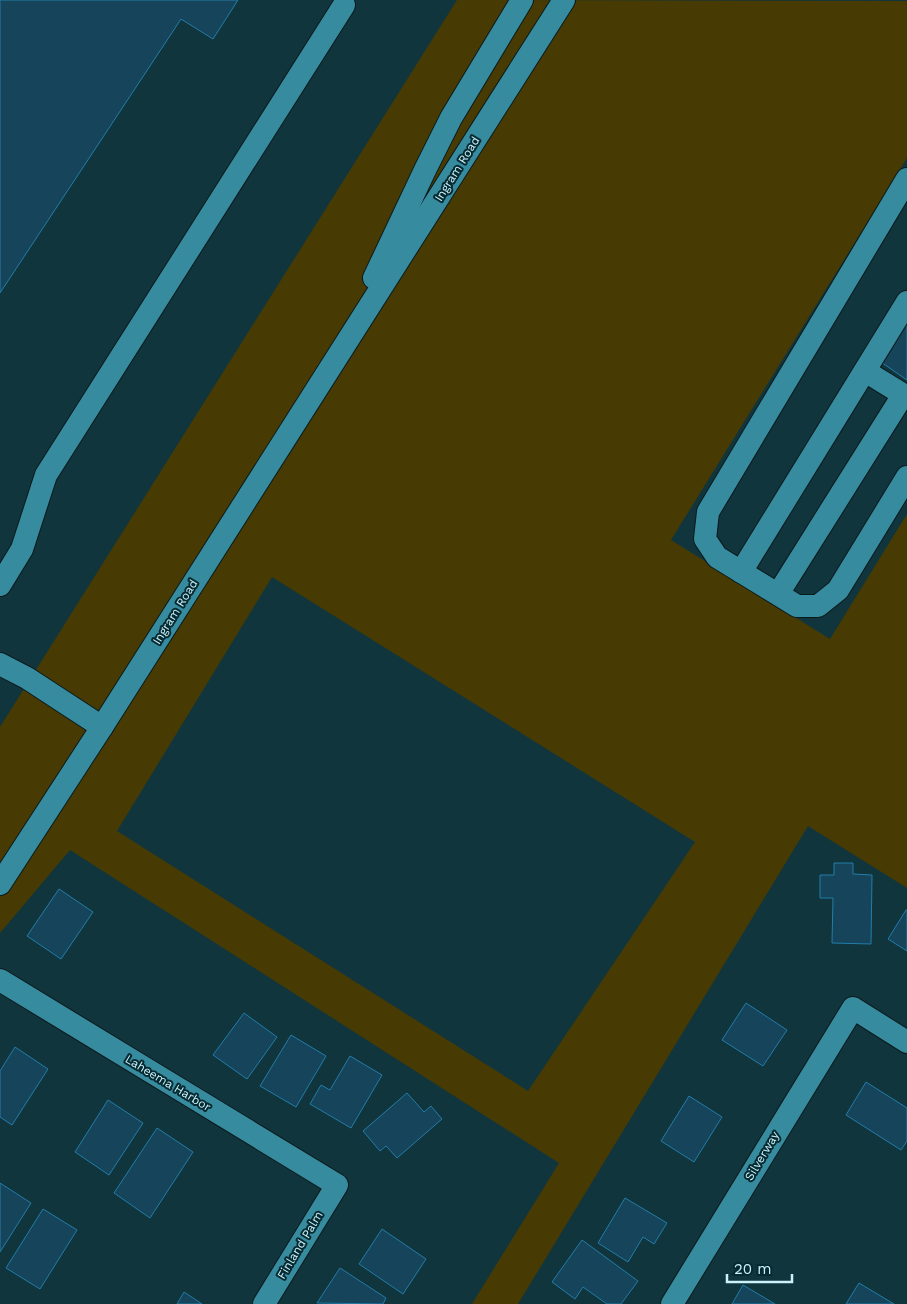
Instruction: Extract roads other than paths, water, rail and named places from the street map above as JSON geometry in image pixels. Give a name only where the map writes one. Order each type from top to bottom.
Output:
[{"type":"street","name":"Ingram Road","points":[[349,338],[388,246],[438,143],[522,0]]},
{"type":"street","name":"Ingram Road","points":[[0,884],[102,727],[564,0]]},
{"type":"street","points":[[0,585],[22,549],[46,475],[343,2]]},
{"type":"street","points":[[907,179],[708,512],[705,539],[717,557],[797,606],[818,606],[838,590],[907,477]]},
{"type":"street","points":[[741,572],[907,302]]},
{"type":"street","points":[[778,594],[905,396],[865,371]]},
{"type":"street","points":[[0,664],[27,678],[102,727]]},
{"type":"street","name":"Laheema Harbor","points":[[0,980],[337,1185]]},
{"type":"street","name":"Silverway","points":[[672,1304],[853,1008],[907,1042]]},
{"type":"street","name":"Finland Palm","points":[[264,1304],[337,1185]]}]
